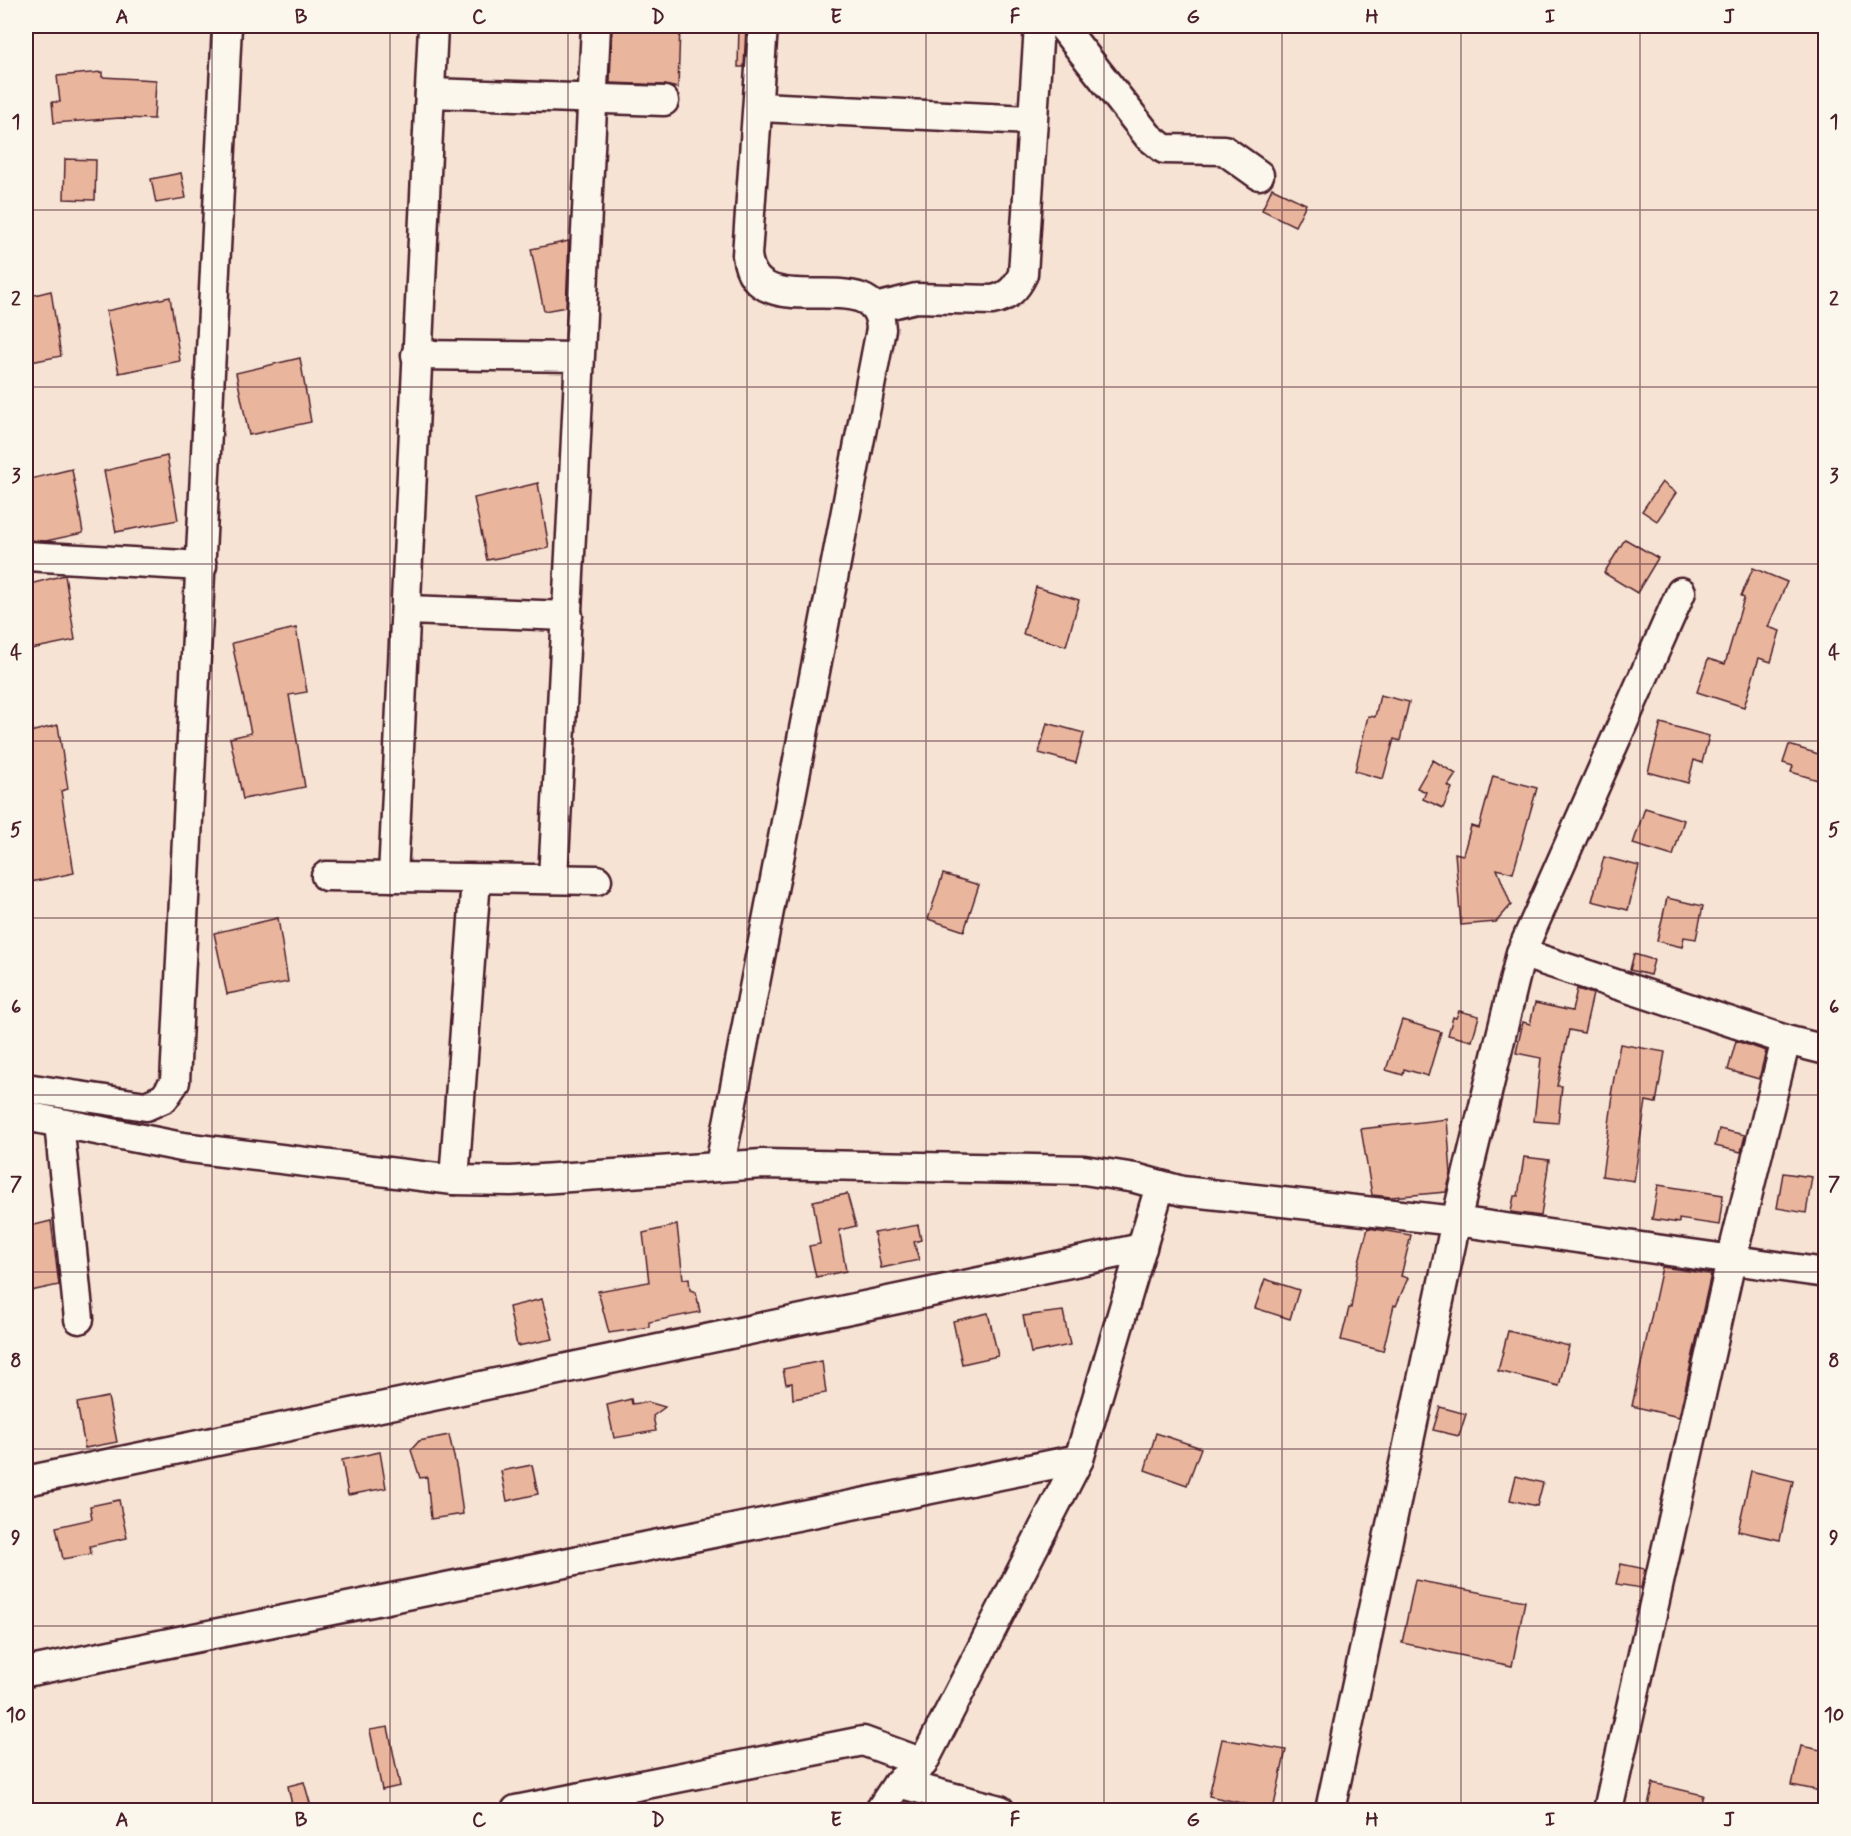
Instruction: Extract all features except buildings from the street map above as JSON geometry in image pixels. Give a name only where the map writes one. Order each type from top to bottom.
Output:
[{"type":"street","points":[[26,1088],[146,1106],[164,1098],[175,1082],[227,26]]},
{"type":"street","points":[[393,877],[433,26]]},
{"type":"street","points":[[553,879],[596,26]]},
{"type":"street","points":[[720,1165],[881,329],[875,308],[865,299],[852,295],[774,291],[760,283],[751,270],[747,255],[764,26]]},
{"type":"street","points":[[875,308],[916,298],[992,300],[1002,298],[1019,284],[1023,274],[1039,26]]},
{"type":"street","points":[[1062,26],[1149,136],[1164,149],[1224,150],[1259,176]]},
{"type":"street","points":[[430,93],[664,101]]},
{"type":"street","points":[[759,107],[1032,120]]},
{"type":"street","points":[[416,355],[579,357]]},
{"type":"street","points":[[26,556],[202,566]]},
{"type":"street","points":[[1330,1810],[1456,1221],[1521,953],[1681,592]]},
{"type":"street","points":[[406,610],[568,616]]},
{"type":"street","points":[[326,876],[597,880]]},
{"type":"street","points":[[454,1180],[476,879]]},
{"type":"street","points":[[1521,953],[1786,1040],[1826,1050]]},
{"type":"street","points":[[1608,1810],[1731,1261],[1786,1040]]},
{"type":"street","points":[[26,1116],[222,1153],[454,1180],[522,1181],[720,1165],[1083,1170],[1135,1178],[1160,1186],[1206,1194],[1456,1221],[1826,1273]]},
{"type":"street","points":[[59,1123],[79,1319]]},
{"type":"street","points":[[880,1810],[898,1783],[923,1763],[1079,1459],[1160,1186]]},
{"type":"street","points":[[26,1481],[1142,1248]]},
{"type":"street","points":[[26,1672],[1079,1459]]},
{"type":"street","points":[[516,1810],[863,1741],[923,1763]]},
{"type":"street","points":[[898,1783],[1000,1810]]}]
